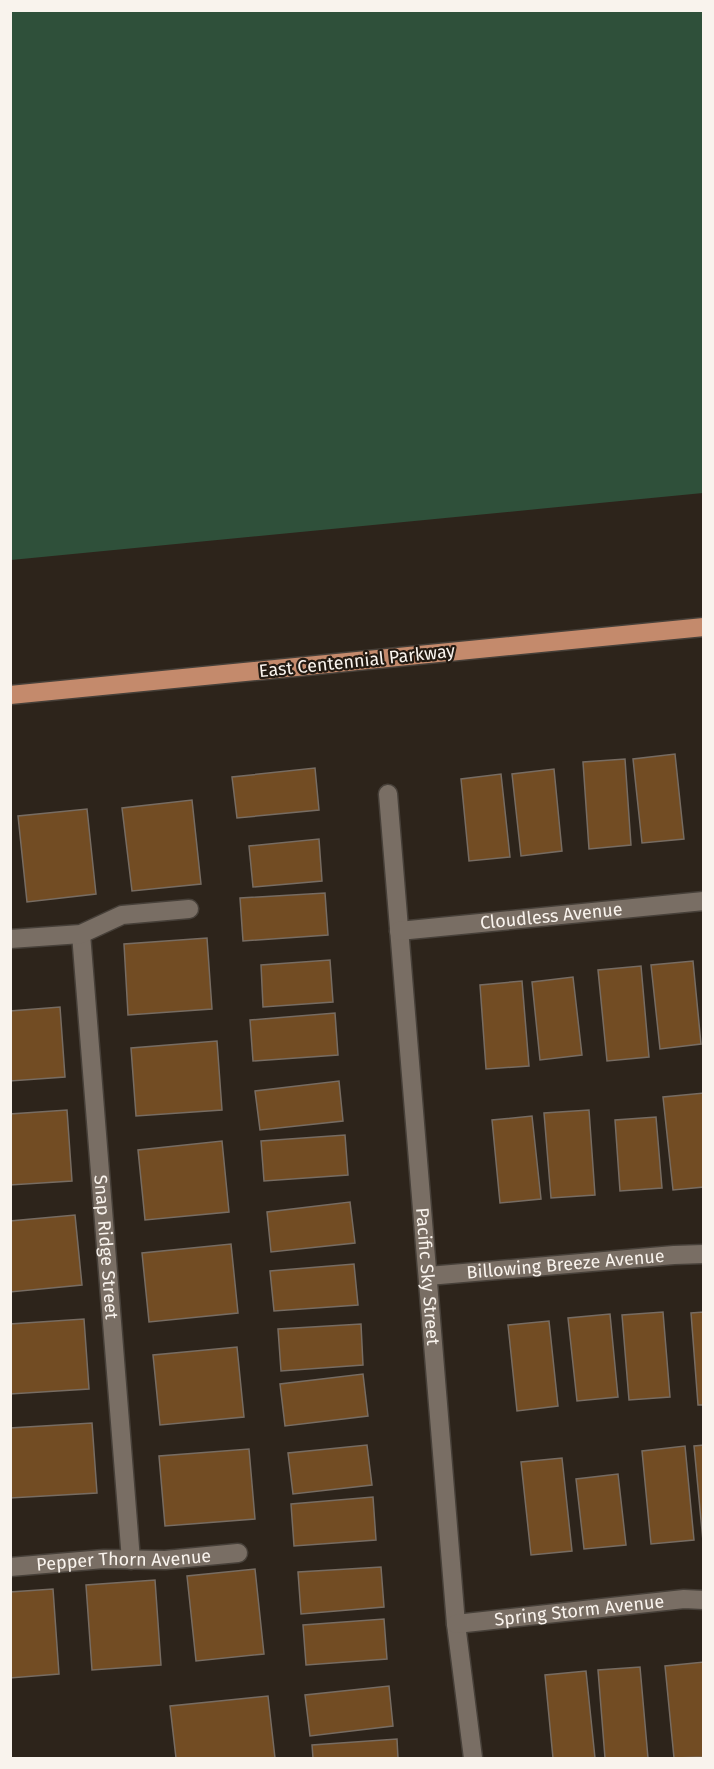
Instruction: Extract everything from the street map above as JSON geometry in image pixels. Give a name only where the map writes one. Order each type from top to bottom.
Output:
[{"type":"main road","name":"East Centennial Parkway","points":[[10,694],[704,627]]},
{"type":"street","name":"Pacific Sky Street","points":[[388,794],[456,1624],[473,1758]]},
{"type":"street","name":"Cloudless Avenue","points":[[399,931],[704,901]]},
{"type":"street","points":[[10,939],[81,934],[122,915],[189,909]]},
{"type":"street","name":"Snap Ridge Street","points":[[81,934],[131,1560]]},
{"type":"street","name":"Billowing Breeze Avenue","points":[[428,1276],[704,1254]]},
{"type":"street","name":"Pepper Thorn Avenue","points":[[10,1568],[104,1559],[165,1560],[238,1552]]},
{"type":"street","name":"Spring Storm Avenue","points":[[456,1624],[684,1599],[704,1600]]},
{"type":"green space","points":[[11,10],[703,11],[703,493],[11,560]]},
{"type":"building","points":[[675,754],[684,839],[642,843],[633,759]]},
{"type":"building","points":[[625,759],[631,845],[589,849],[583,762]]},
{"type":"building","points":[[315,768],[319,810],[237,818],[232,777]]},
{"type":"building","points":[[554,769],[562,851],[521,856],[512,774]]},
{"type":"building","points":[[501,774],[510,857],[469,861],[461,779]]},
{"type":"building","points":[[192,800],[201,884],[132,891],[122,808]]},
{"type":"building","points":[[87,809],[96,894],[27,902],[18,816]]},
{"type":"building","points":[[319,839],[322,881],[253,887],[249,846]]},
{"type":"building","points":[[325,893],[328,935],[243,941],[240,898]]},
{"type":"building","points":[[207,938],[212,1009],[128,1015],[124,944]]},
{"type":"building","points":[[330,960],[333,1002],[263,1007],[261,965]]},
{"type":"building","points":[[693,961],[701,1044],[660,1049],[651,965]]},
{"type":"building","points":[[641,966],[649,1057],[607,1061],[598,970]]},
{"type":"building","points":[[573,977],[582,1055],[540,1060],[532,982]]},
{"type":"building","points":[[522,981],[529,1066],[486,1069],[480,985]]},
{"type":"building","points":[[60,1007],[65,1077],[10,1081],[10,1011]]},
{"type":"building","points":[[335,1013],[338,1055],[253,1061],[250,1020]]},
{"type":"building","points":[[217,1041],[222,1110],[136,1116],[131,1048]]},
{"type":"building","points":[[339,1081],[343,1121],[260,1130],[255,1091]]},
{"type":"building","points":[[704,1093],[704,1187],[673,1190],[663,1097]]},
{"type":"building","points":[[67,1110],[72,1181],[10,1185],[10,1114]]},
{"type":"building","points":[[589,1110],[595,1195],[551,1198],[544,1113]]},
{"type":"building","points":[[532,1116],[541,1199],[500,1203],[492,1120]]},
{"type":"building","points":[[656,1117],[662,1188],[620,1191],[615,1120]]},
{"type":"building","points":[[345,1135],[348,1175],[264,1181],[261,1141]]},
{"type":"building","points":[[222,1141],[229,1212],[145,1220],[138,1150]]},
{"type":"building","points":[[350,1202],[355,1243],[271,1252],[267,1212]]},
{"type":"building","points":[[75,1215],[82,1285],[10,1292],[10,1221]]},
{"type":"building","points":[[231,1244],[238,1313],[149,1322],[142,1253]]},
{"type":"building","points":[[354,1264],[358,1305],[274,1311],[270,1271]]},
{"type":"building","points":[[663,1312],[670,1397],[629,1400],[622,1315]]},
{"type":"building","points":[[704,1312],[704,1405],[698,1405],[691,1313]]},
{"type":"building","points":[[610,1314],[618,1397],[577,1401],[568,1318]]},
{"type":"building","points":[[84,1319],[89,1389],[10,1394],[10,1324]]},
{"type":"building","points":[[549,1321],[558,1406],[517,1411],[508,1325]]},
{"type":"building","points":[[361,1324],[363,1365],[281,1371],[278,1329]]},
{"type":"building","points":[[237,1347],[244,1417],[160,1425],[153,1355]]},
{"type":"building","points":[[363,1374],[368,1416],[285,1426],[280,1384]]},
{"type":"building","points":[[92,1423],[97,1493],[10,1498],[10,1428]]},
{"type":"building","points":[[367,1445],[372,1485],[293,1494],[288,1453]]},
{"type":"building","points":[[704,1445],[704,1541],[703,1541],[694,1446]]},
{"type":"building","points":[[685,1446],[694,1540],[651,1544],[642,1451]]},
{"type":"building","points":[[249,1449],[255,1519],[165,1526],[159,1456]]},
{"type":"building","points":[[562,1458],[572,1551],[531,1555],[521,1462]]},
{"type":"building","points":[[618,1474],[626,1545],[584,1549],[576,1479]]},
{"type":"building","points":[[373,1497],[376,1540],[294,1546],[291,1504]]},
{"type":"building","points":[[381,1567],[384,1607],[301,1614],[298,1572]]},
{"type":"building","points":[[255,1569],[264,1654],[196,1661],[187,1576]]},
{"type":"building","points":[[155,1580],[161,1665],[92,1670],[86,1585]]},
{"type":"building","points":[[53,1589],[59,1674],[10,1678],[10,1592]]},
{"type":"building","points":[[384,1619],[387,1659],[306,1665],[303,1625]]},
{"type":"building","points":[[704,1662],[704,1757],[674,1758],[665,1666]]},
{"type":"building","points":[[640,1667],[648,1758],[605,1758],[598,1670]]},
{"type":"building","points":[[586,1671],[595,1758],[553,1758],[545,1675]]},
{"type":"building","points":[[389,1686],[393,1726],[310,1736],[305,1695]]},
{"type":"building","points":[[268,1696],[275,1758],[176,1758],[170,1706]]},
{"type":"building","points":[[397,1739],[398,1758],[313,1758],[312,1745]]}]
